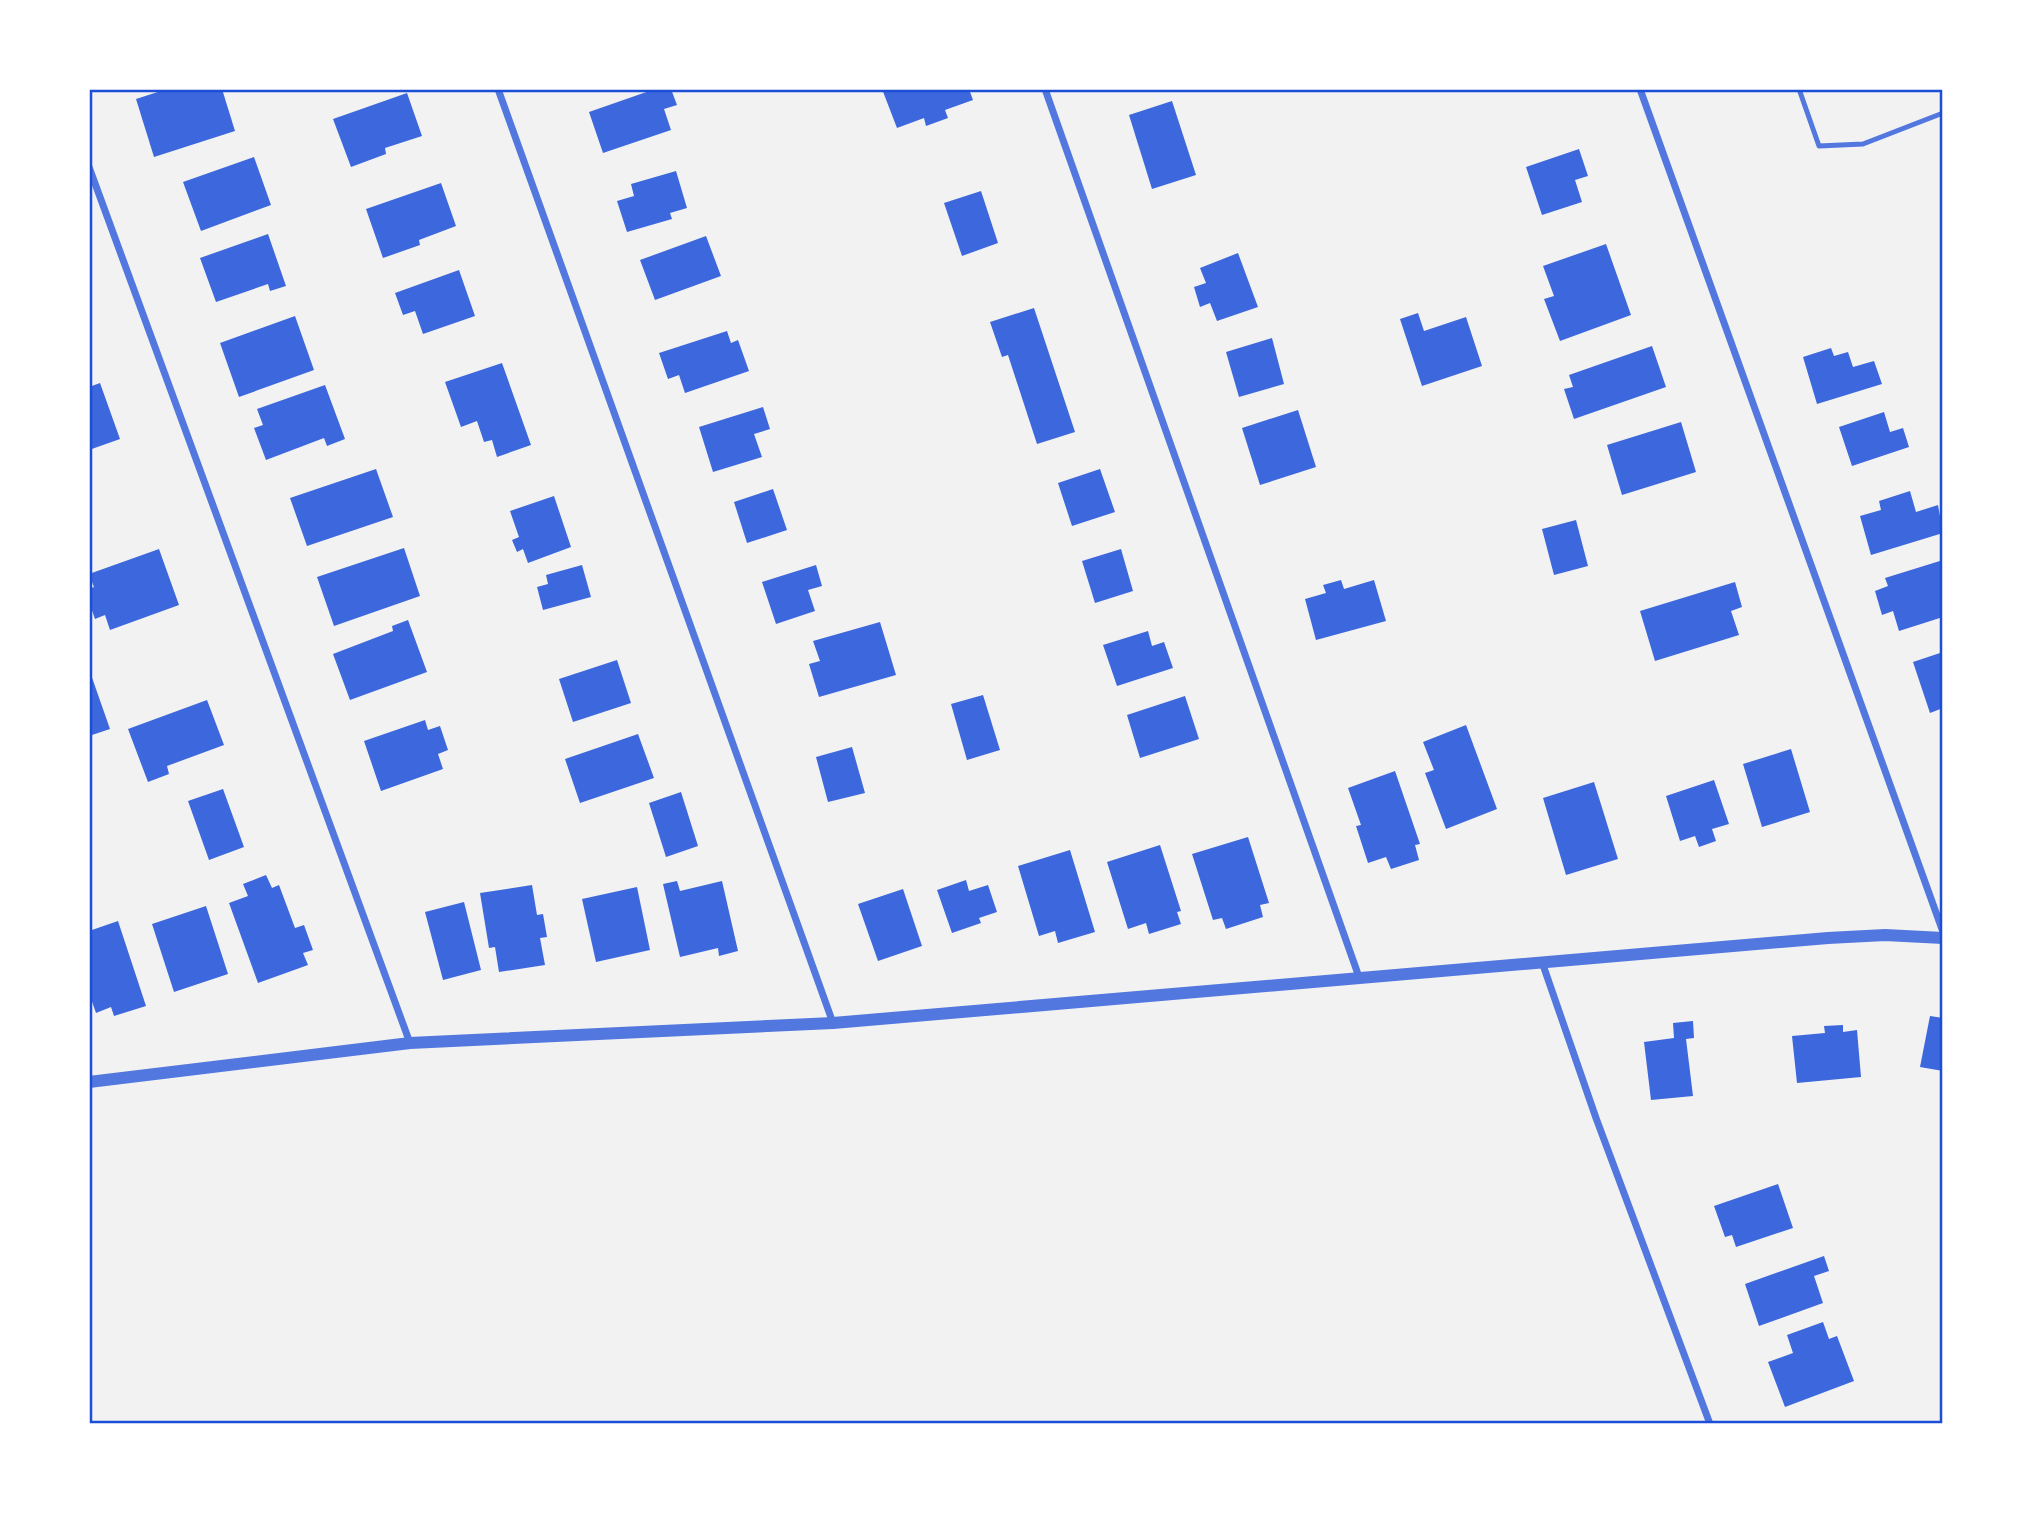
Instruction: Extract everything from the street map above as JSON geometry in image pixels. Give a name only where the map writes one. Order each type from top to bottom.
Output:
[{"type":"street","points":[[498,89],[833,1023]]},
{"type":"street","points":[[1045,89],[1359,977]]},
{"type":"street","points":[[1640,89],[1943,932]]},
{"type":"street","points":[[89,167],[410,1043]]},
{"type":"street","points":[[89,1082],[410,1043],[833,1023],[1828,938],[1885,935],[1943,938]]},
{"type":"street","points":[[1542,962],[1587,1094],[1710,1424]]},
{"type":"lane","points":[[1799,89],[1819,146],[1863,144],[1943,113]]},
{"type":"building","points":[[167,89],[222,89],[235,131],[154,157],[136,99]]},
{"type":"building","points":[[655,89],[671,89],[677,105],[664,109],[671,130],[603,153],[589,112]]},
{"type":"building","points":[[882,89],[969,89],[973,100],[945,110],[948,118],[926,126],[924,118],[897,128]]},
{"type":"building","points":[[407,93],[422,136],[385,148],[386,154],[351,167],[333,119]]},
{"type":"building","points":[[1172,101],[1196,175],[1152,189],[1129,115]]},
{"type":"building","points":[[1579,149],[1588,176],[1575,180],[1582,202],[1542,215],[1526,167]]},
{"type":"building","points":[[254,157],[271,205],[201,231],[183,182]]},
{"type":"building","points":[[676,171],[687,208],[670,213],[672,219],[627,232],[617,201],[634,196],[631,184]]},
{"type":"building","points":[[441,183],[456,226],[419,240],[420,245],[383,258],[366,209]]},
{"type":"building","points":[[981,191],[998,243],[962,256],[944,203]]},
{"type":"building","points":[[268,234],[286,286],[270,291],[268,284],[216,302],[200,258]]},
{"type":"building","points":[[706,236],[721,276],[655,300],[640,260]]},
{"type":"building","points":[[1606,244],[1631,315],[1560,341],[1544,299],[1554,296],[1543,266]]},
{"type":"building","points":[[1238,253],[1258,307],[1217,321],[1210,303],[1200,307],[1194,287],[1206,283],[1200,268]]},
{"type":"building","points":[[459,270],[475,316],[423,334],[415,311],[403,315],[395,293]]},
{"type":"building","points":[[1034,308],[1075,432],[1037,444],[1008,355],[1002,357],[990,322]]},
{"type":"building","points":[[1418,313],[1424,331],[1466,317],[1482,366],[1422,386],[1400,319]]},
{"type":"building","points":[[295,316],[314,370],[239,397],[220,343]]},
{"type":"building","points":[[727,331],[731,343],[738,340],[749,371],[685,393],[679,375],[668,379],[659,353]]},
{"type":"building","points":[[1272,338],[1284,384],[1239,397],[1226,352]]},
{"type":"building","points":[[1652,346],[1666,387],[1574,419],[1564,389],[1573,387],[1569,375]]},
{"type":"building","points":[[1831,348],[1834,356],[1848,352],[1853,367],[1874,361],[1882,384],[1817,404],[1803,357]]},
{"type":"building","points":[[502,363],[531,445],[497,457],[492,440],[484,442],[477,421],[461,427],[445,382]]},
{"type":"building","points":[[100,383],[120,439],[89,450],[89,387]]},
{"type":"building","points":[[325,385],[345,439],[327,446],[324,438],[266,460],[254,428],[263,425],[257,409]]},
{"type":"building","points":[[763,407],[770,429],[754,434],[762,457],[713,472],[699,427]]},
{"type":"building","points":[[1298,410],[1316,467],[1260,485],[1242,428]]},
{"type":"building","points":[[1884,412],[1890,432],[1903,428],[1909,447],[1852,466],[1839,427]]},
{"type":"building","points":[[1681,422],[1696,472],[1622,495],[1607,445]]},
{"type":"building","points":[[376,469],[393,517],[307,546],[290,498]]},
{"type":"building","points":[[1100,469],[1115,512],[1072,526],[1058,483]]},
{"type":"building","points":[[773,489],[787,530],[747,543],[734,502]]},
{"type":"building","points":[[1910,491],[1916,512],[1938,505],[1943,533],[1871,555],[1860,516],[1881,510],[1879,501]]},
{"type":"building","points":[[554,496],[571,547],[528,563],[523,549],[517,552],[512,540],[519,537],[510,511]]},
{"type":"building","points":[[1576,520],[1588,566],[1554,575],[1542,529]]},
{"type":"building","points":[[404,548],[420,596],[334,626],[317,577]]},
{"type":"building","points":[[159,549],[179,605],[110,630],[105,615],[95,619],[89,602],[89,589],[94,587],[89,574]]},
{"type":"building","points":[[1121,549],[1133,591],[1095,603],[1082,561]]},
{"type":"building","points":[[1943,560],[1943,617],[1899,631],[1893,611],[1882,615],[1875,591],[1888,586],[1885,578]]},
{"type":"building","points":[[582,565],[591,597],[543,610],[537,587],[548,584],[546,575]]},
{"type":"building","points":[[816,565],[822,586],[808,590],[815,611],[776,624],[762,582]]},
{"type":"building","points":[[1341,580],[1344,589],[1374,580],[1386,621],[1316,640],[1305,599],[1326,593],[1323,585]]},
{"type":"building","points":[[1735,582],[1742,607],[1731,611],[1739,635],[1655,661],[1640,611]]},
{"type":"building","points":[[408,620],[427,672],[350,700],[333,654],[393,631],[392,626]]},
{"type":"building","points":[[880,622],[896,675],[819,697],[809,664],[820,661],[813,641]]},
{"type":"building","points":[[1148,631],[1152,646],[1164,642],[1173,668],[1117,686],[1103,645]]},
{"type":"building","points":[[1943,652],[1943,708],[1930,713],[1913,662]]},
{"type":"building","points":[[617,660],[631,703],[573,722],[559,679]]},
{"type":"building","points":[[89,669],[110,729],[89,736]]},
{"type":"building","points":[[983,695],[1000,750],[967,760],[951,704]]},
{"type":"building","points":[[1185,696],[1199,739],[1140,758],[1127,715]]},
{"type":"building","points":[[207,700],[224,745],[167,766],[169,774],[148,782],[128,729]]},
{"type":"building","points":[[425,720],[428,730],[440,726],[448,750],[438,754],[443,769],[381,791],[364,741]]},
{"type":"building","points":[[1466,725],[1497,809],[1446,829],[1425,773],[1434,770],[1423,742]]},
{"type":"building","points":[[638,734],[654,778],[580,803],[565,759]]},
{"type":"building","points":[[852,747],[865,793],[828,802],[816,757]]},
{"type":"building","points":[[1791,749],[1810,812],[1762,827],[1743,764]]},
{"type":"building","points":[[1395,771],[1420,844],[1415,845],[1419,860],[1391,869],[1386,857],[1368,863],[1356,826],[1361,825],[1348,788]]},
{"type":"building","points":[[1714,780],[1729,824],[1712,829],[1716,841],[1699,847],[1695,836],[1680,841],[1666,796]]},
{"type":"building","points":[[1594,782],[1618,859],[1566,875],[1543,798]]},
{"type":"building","points":[[223,789],[244,847],[209,860],[188,801]]},
{"type":"building","points":[[681,792],[698,846],[666,857],[649,803]]},
{"type":"building","points":[[1248,837],[1269,903],[1260,905],[1263,917],[1226,929],[1222,918],[1213,920],[1192,854]]},
{"type":"building","points":[[1160,845],[1181,911],[1177,912],[1181,924],[1149,934],[1146,923],[1128,929],[1107,862]]},
{"type":"building","points":[[1070,850],[1095,932],[1058,943],[1055,931],[1039,936],[1018,866]]},
{"type":"building","points":[[266,875],[272,888],[279,885],[295,928],[304,925],[313,950],[303,953],[308,965],[258,983],[229,903],[248,896],[243,884]]},
{"type":"building","points":[[966,880],[969,891],[988,885],[997,912],[979,918],[981,923],[952,933],[937,890]]},
{"type":"building","points":[[677,881],[680,891],[722,881],[738,951],[719,956],[718,948],[680,957],[663,884]]},
{"type":"building","points":[[532,885],[537,915],[543,914],[547,937],[540,938],[545,965],[499,972],[495,947],[489,948],[480,893]]},
{"type":"building","points":[[637,887],[650,950],[596,962],[582,899]]},
{"type":"building","points":[[903,889],[922,946],[878,961],[858,904]]},
{"type":"building","points":[[464,902],[481,970],[443,980],[425,912]]},
{"type":"building","points":[[206,906],[228,974],[174,992],[152,924]]},
{"type":"building","points":[[118,921],[146,1006],[114,1016],[111,1007],[96,1013],[89,993],[89,931]]},
{"type":"building","points":[[1930,1016],[1943,1018],[1943,1071],[1920,1067]]},
{"type":"building","points":[[1693,1021],[1694,1038],[1686,1039],[1693,1096],[1651,1100],[1644,1042],[1674,1038],[1673,1023]]},
{"type":"building","points":[[1843,1025],[1843,1032],[1857,1030],[1861,1077],[1797,1083],[1792,1036],[1825,1033],[1824,1026]]},
{"type":"building","points":[[1778,1184],[1793,1228],[1736,1247],[1732,1235],[1725,1237],[1714,1206]]},
{"type":"building","points":[[1824,1256],[1829,1271],[1814,1276],[1823,1303],[1759,1326],[1745,1284]]},
{"type":"building","points":[[1823,1322],[1829,1339],[1837,1336],[1854,1381],[1785,1407],[1768,1362],[1793,1353],[1787,1335]]}]
